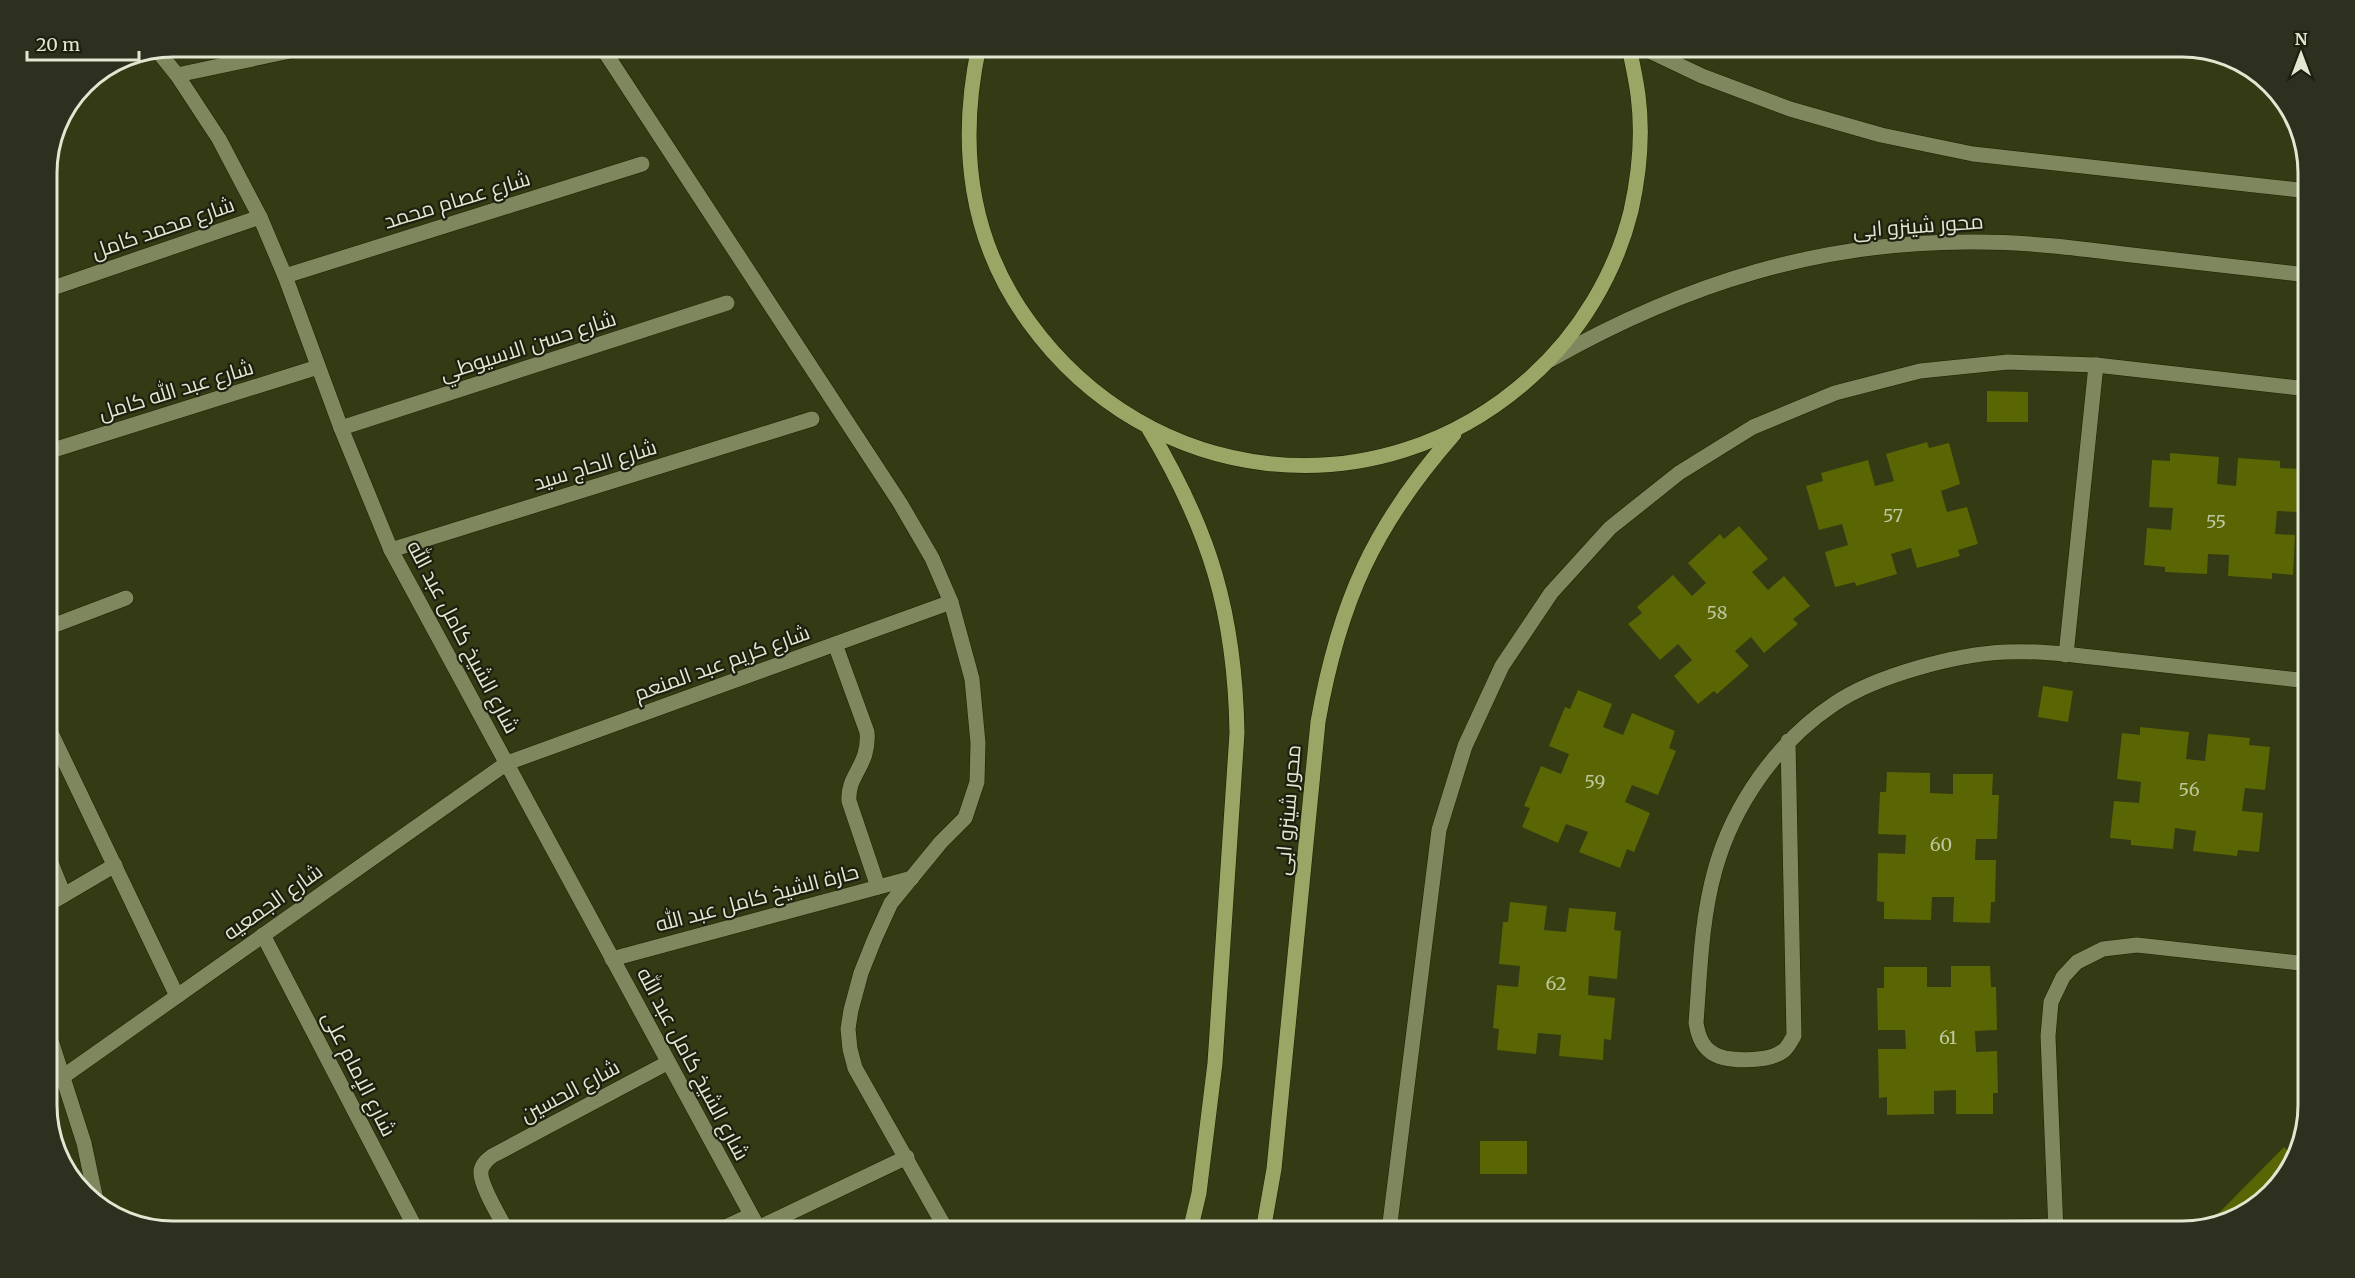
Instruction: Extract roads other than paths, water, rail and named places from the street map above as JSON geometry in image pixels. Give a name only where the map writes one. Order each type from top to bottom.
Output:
[{"type":"main road","points":[[977,57],[971,86],[968,132],[971,177],[980,222],[996,265],[1017,305],[1043,342],[1075,376],[1110,405],[1149,429],[1192,447],[1225,456],[1281,465],[1327,465],[1373,459],[1417,447],[1459,429],[1507,398],[1550,360],[1591,305],[1612,265],[1631,211],[1639,154],[1639,109],[1631,57]]},
{"type":"main road","points":[[1149,429],[1175,472],[1214,565],[1226,613],[1236,693],[1237,733],[1215,1063],[1199,1193],[1193,1221]]},
{"type":"main road","name":"محور شينزو ابى","points":[[1265,1221],[1274,1169],[1318,722],[1326,673],[1354,587],[1377,538],[1401,499],[1459,429]]},
{"type":"street","points":[[177,75],[262,57]]},
{"type":"street","points":[[608,57],[900,503],[932,558],[951,602],[972,680],[978,743],[977,782],[965,818],[940,842],[891,903],[861,973],[848,1029],[855,1068],[941,1221]]},
{"type":"street","points":[[1662,57],[1702,76],[1790,109],[1881,135],[1973,154],[2298,190]]},
{"type":"street","name":"شارع الشيخ كامل عبد الله","points":[[163,58],[219,139],[260,217],[285,276],[341,428],[391,550],[667,1063],[755,1221]]},
{"type":"street","name":"شارع عصام محمد","points":[[285,276],[642,164]]},
{"type":"street","name":"شارع محمد كامل","points":[[57,287],[260,217]]},
{"type":"street","name":"محور شينزو ابى","points":[[1550,360],[1614,325],[1691,292],[1741,276],[1799,261],[1858,250],[1917,243],[2037,244],[2298,273]]},
{"type":"street","name":"شارع حسن الاسيوطي","points":[[341,428],[727,303]]},
{"type":"street","points":[[1390,1221],[1439,830],[1465,746],[1502,666],[1551,593],[1610,528],[1679,472],[1764,422],[1835,393],[1920,371],[2008,362],[2096,365],[2298,388]]},
{"type":"street","points":[[2067,655],[2096,365]]},
{"type":"street","name":"شارع عبد الله كامل","points":[[57,449],[318,367]]},
{"type":"street","name":"شارع الحاج سيد","points":[[391,550],[812,419]]},
{"type":"street","points":[[57,624],[126,598]]},
{"type":"street","name":"شارع كريم عبد المنعم","points":[[507,763],[951,602]]},
{"type":"street","points":[[836,644],[867,732],[868,745],[865,758],[848,788],[848,795],[878,887]]},
{"type":"street","points":[[1788,741],[1794,1036],[1784,1050],[1768,1059],[1726,1059],[1711,1052],[1705,1046],[1700,1039],[1696,1023],[1704,918],[1715,870],[1732,823],[1757,780],[1788,741],[1834,704],[1889,677],[1947,661],[2006,652],[2067,655],[2298,680]]},
{"type":"street","points":[[57,745],[177,996]]},
{"type":"street","name":"شارع الجمعيه","points":[[64,1076],[507,763]]},
{"type":"street","points":[[57,899],[115,865]]},
{"type":"street","points":[[57,878],[64,895]]},
{"type":"street","name":"حارة الشيخ كامل عبد الله","points":[[612,959],[912,878]]},
{"type":"street","name":"شارع الإمام على","points":[[263,935],[411,1221]]},
{"type":"street","points":[[2056,1221],[2048,1036],[2051,1002],[2063,977],[2077,963],[2103,949],[2136,945],[2298,963]]},
{"type":"street","points":[[57,1056],[84,1143],[94,1189]]},
{"type":"street","name":"شارع الحسين","points":[[502,1221],[483,1182],[480,1171],[485,1162],[492,1156],[667,1063]]},
{"type":"street","points":[[766,1221],[907,1157]]}]
